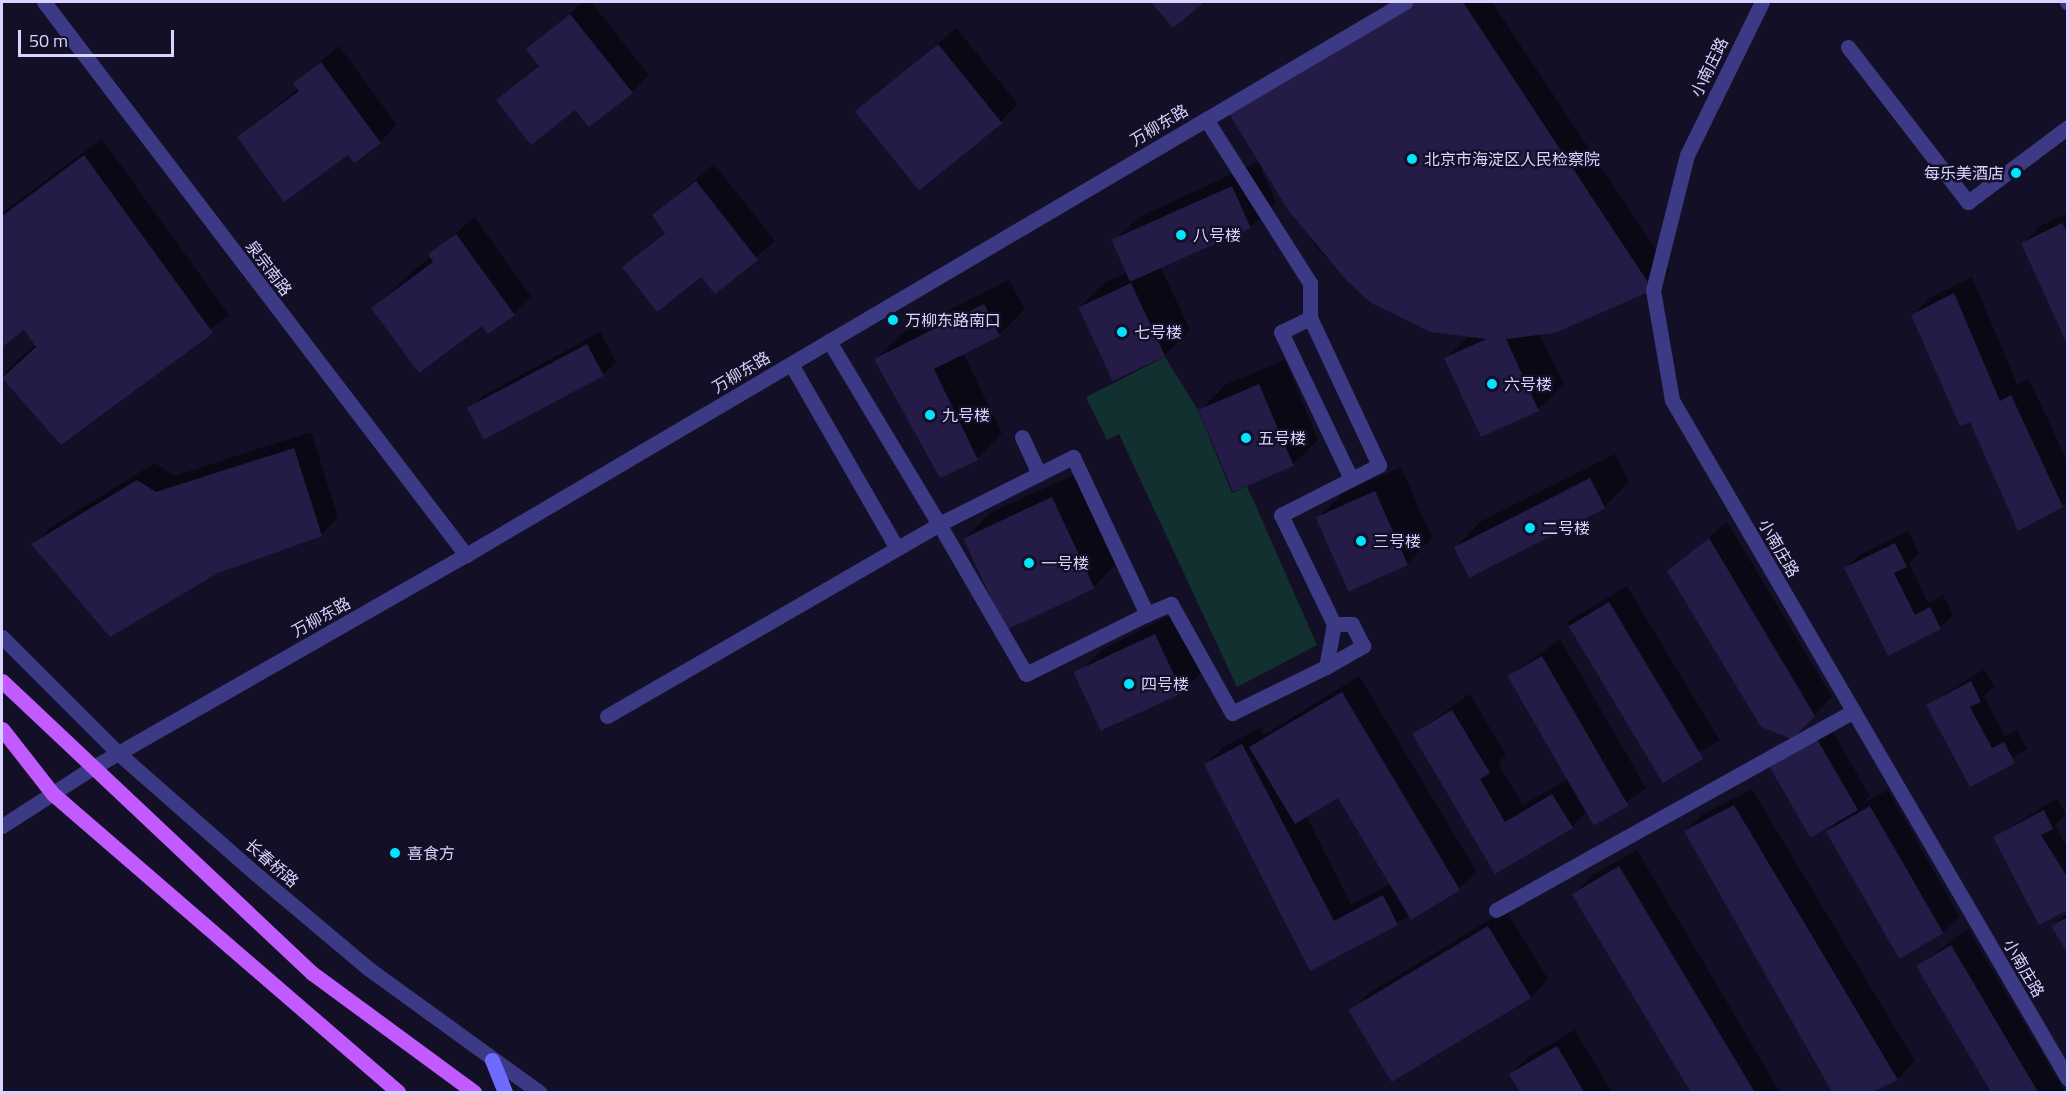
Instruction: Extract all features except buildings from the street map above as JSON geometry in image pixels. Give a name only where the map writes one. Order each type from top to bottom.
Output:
[{"type":"main road","points":[[2,681],[312,973],[474,1092]]},
{"type":"main road","points":[[2,729],[52,794],[398,1092]]},
{"type":"main road","points":[[492,1060],[505,1092]]},
{"type":"street","name":"泉宗南路","points":[[44,2],[466,555]]},
{"type":"street","name":"万柳东路","points":[[2,826],[117,752],[466,555],[1405,2]]},
{"type":"street","name":"小南庄路","points":[[1762,2],[1688,155],[1653,290],[1672,400],[2067,1079]]},
{"type":"street","points":[[1848,46],[1968,202],[2067,126]]},
{"type":"street","points":[[1206,119],[1310,283],[1310,318],[1379,465],[1281,515],[1334,624],[1326,667]]},
{"type":"street","points":[[1310,318],[1281,332],[1351,479]]},
{"type":"street","points":[[829,341],[1026,674],[1171,604],[1232,713],[1326,667],[1363,646],[1352,624],[1334,624]]},
{"type":"street","points":[[791,364],[897,548]]},
{"type":"street","points":[[1022,436],[1039,474]]},
{"type":"street","points":[[607,716],[939,524],[1073,457],[1147,614]]},
{"type":"street","name":"长春桥路","points":[[2,637],[117,752],[369,969],[539,1092]]},
{"type":"street","points":[[1496,910],[1853,711]]},
{"type":"green space","points":[[1165,357],[1198,410],[1232,493],[1247,486],[1317,645],[1237,687],[1119,434],[1107,440],[1086,397]]},
{"type":"place","name":"北京市海淀区人民检察院","points":[[1412,159]]},
{"type":"place","name":"每乐美酒店","points":[[2016,173]]},
{"type":"place","name":"八号楼","points":[[1181,235]]},
{"type":"place","name":"万柳东路南口","points":[[893,320]]},
{"type":"place","name":"七号楼","points":[[1122,332]]},
{"type":"place","name":"六号楼","points":[[1492,384]]},
{"type":"place","name":"九号楼","points":[[930,415]]},
{"type":"place","name":"五号楼","points":[[1246,438]]},
{"type":"place","name":"二号楼","points":[[1530,528]]},
{"type":"place","name":"三号楼","points":[[1361,541]]},
{"type":"place","name":"一号楼","points":[[1029,563]]},
{"type":"place","name":"四号楼","points":[[1129,684]]},
{"type":"place","name":"喜食方","points":[[395,853]]}]
